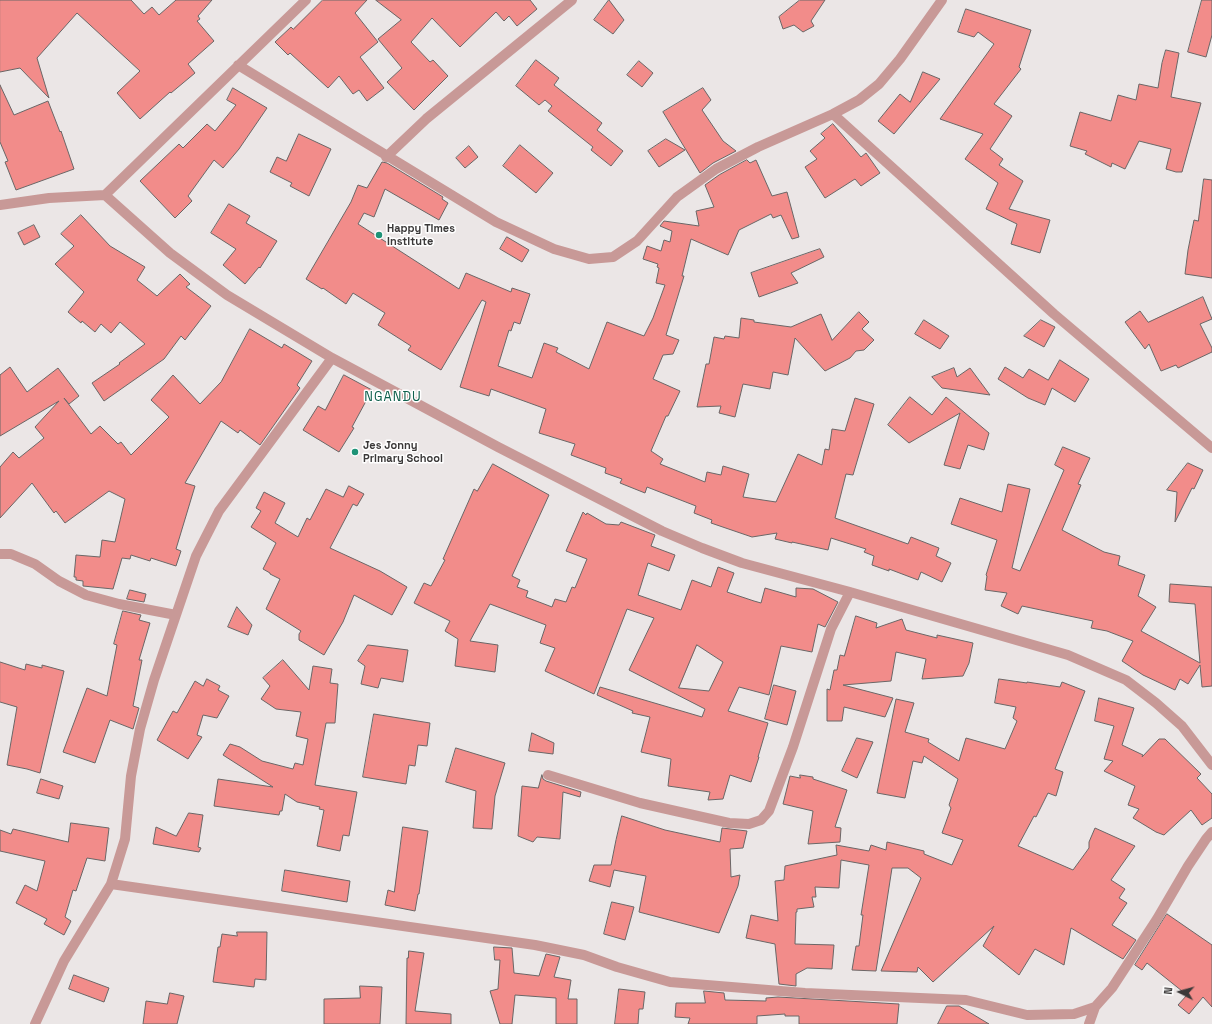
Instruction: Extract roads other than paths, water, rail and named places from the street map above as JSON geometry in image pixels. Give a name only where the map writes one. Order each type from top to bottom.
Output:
[{"type":"street","points":[[0,205],[49,198],[104,194],[306,0]]},
{"type":"street","points":[[386,157],[426,119],[572,0]]},
{"type":"street","points":[[238,65],[386,157],[496,222],[554,249],[589,259],[613,257],[637,241],[676,196],[716,169],[758,147],[833,114],[858,100],[878,84],[900,59],[942,0]]},
{"type":"street","points":[[833,114],[1054,314],[1212,448]]},
{"type":"street","points":[[104,194],[170,253],[227,295],[332,358],[498,447],[662,531],[742,563],[850,592],[1068,655],[1126,680],[1156,703],[1182,726],[1212,765]]},
{"type":"street","points":[[35,1024],[64,961],[111,884],[125,839],[131,776],[140,729],[154,680],[196,556],[219,511],[332,358]]},
{"type":"street","points":[[0,554],[11,554],[35,564],[59,581],[86,595],[119,604],[176,616]]},
{"type":"street","points":[[548,775],[640,803],[729,823],[749,824],[761,820],[769,810],[793,747],[831,629],[850,592]]},
{"type":"street","points":[[1089,1024],[1095,1008],[1112,988],[1124,970],[1188,866],[1212,832]]},
{"type":"street","points":[[111,884],[535,945],[584,955],[617,967],[670,982],[805,993],[966,1000],[1027,1015],[1074,1014],[1095,1008]]},
{"type":"place","name":"Happy Times Institute","points":[[379,235]]},
{"type":"place","name":"Jes Jonny Primary School","points":[[355,452]]},
{"type":"district","name":"NGANDU","points":[[393,397]]}]
